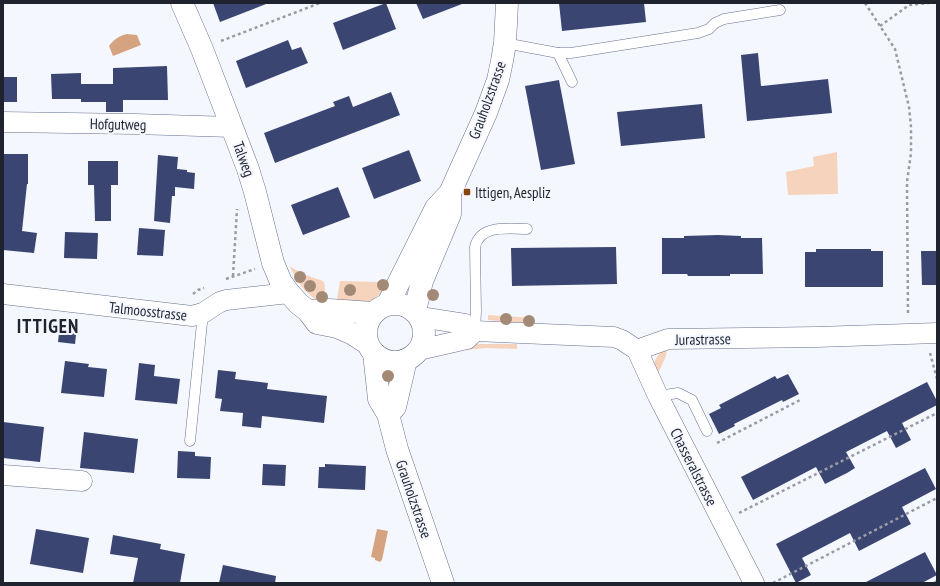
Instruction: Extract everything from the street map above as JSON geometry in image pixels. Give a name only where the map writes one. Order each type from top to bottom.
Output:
[{"type":"street","name":"Talweg","points":[[182,3],[202,49],[232,127],[255,192],[273,264],[281,282],[289,294],[308,311],[317,323],[336,327],[353,334],[370,348]]},
{"type":"street","name":"Grauholzstrasse","points":[[380,308],[436,208],[450,194],[488,107],[498,80],[505,43],[507,3]]},
{"type":"street","name":"Hofgutweg","points":[[3,122],[232,127]]},
{"type":"street","name":"Grauholzstrasse","points":[[417,314],[422,281],[450,214],[450,194]]},
{"type":"street","name":"Talmoosstrasse","points":[[3,294],[192,316],[203,313],[220,302],[226,300],[289,294]]},
{"type":"street","points":[[308,311],[380,308],[397,303],[407,306],[417,314],[465,324],[475,331],[614,337],[626,342],[637,350]]},
{"type":"street","points":[[380,308],[369,318],[366,330],[370,348],[383,359],[394,362],[412,355],[467,339],[475,331]]},
{"type":"street","points":[[388,414],[395,407],[412,355],[422,344],[424,330],[417,314]]},
{"type":"street","name":"Jurastrasse","points":[[637,350],[668,339],[817,337],[937,333]]},
{"type":"street","name":"Grauholzstrasse","points":[[370,348],[379,399],[388,414],[397,450],[443,583]]},
{"type":"street","name":"Chasseralstrasse","points":[[637,350],[658,396],[754,583]]},
{"type":"street","points":[[3,475],[82,481]]},
{"type":"lane","points":[[505,43],[558,53],[570,53],[698,33],[708,29],[724,18],[780,10]]},
{"type":"lane","points":[[558,53],[572,82]]},
{"type":"lane","points":[[475,331],[476,242],[480,236],[493,230],[527,229]]},
{"type":"lane","points":[[190,441],[203,313]]},
{"type":"lane","points":[[658,396],[678,393],[692,400],[707,431]]},
{"type":"path","points":[[202,49],[320,3]]},
{"type":"path","points":[[865,3],[895,49],[909,108],[911,153],[907,182],[908,318]]},
{"type":"path","points":[[880,26],[909,5],[929,3]]},
{"type":"path","points":[[233,276],[238,202]]},
{"type":"path","points":[[930,353],[937,379]]},
{"type":"path","points":[[689,457],[802,399]]},
{"type":"path","points":[[722,522],[937,413]]},
{"type":"path","points":[[773,583],[937,498]]},
{"type":"shaded area","points":[[127,34],[137,35],[141,45],[113,56],[109,46],[117,38]]},
{"type":"shaded area","points":[[837,152],[838,194],[788,195],[786,172],[814,166],[813,157]]},
{"type":"shaded area","points":[[290,267],[303,274],[323,281],[325,286],[324,302],[313,297],[304,289]]},
{"type":"shaded area","points":[[391,279],[381,293],[366,303],[336,305],[340,281],[379,282]]},
{"type":"shaded area","points":[[488,315],[534,318],[534,324],[488,320]]},
{"type":"shaded area","points":[[517,344],[517,349],[486,348],[465,350],[461,345]]},
{"type":"shaded area","points":[[667,348],[666,356],[657,376],[654,367],[655,360]]},
{"type":"shaded area","points":[[377,529],[388,531],[382,560],[380,562],[371,557]]},
{"type":"building","points":[[213,3],[266,3],[266,4],[220,22]]},
{"type":"building","points":[[386,3],[396,29],[343,50],[333,23]]},
{"type":"building","points":[[416,3],[461,3],[462,4],[423,19]]},
{"type":"building","points":[[559,3],[644,3],[646,22],[562,31]]},
{"type":"building","points":[[288,40],[292,50],[301,47],[308,63],[246,88],[236,61]]},
{"type":"building","points":[[758,53],[761,86],[828,79],[832,113],[747,121],[741,55]]},
{"type":"building","points":[[167,66],[168,100],[123,100],[123,112],[106,112],[106,102],[81,102],[81,99],[52,99],[51,74],[81,73],[81,84],[113,84],[113,68]]},
{"type":"building","points":[[3,77],[17,77],[17,102],[3,102]]},
{"type":"building","points":[[559,80],[575,164],[541,170],[525,86]]},
{"type":"building","points":[[391,92],[400,115],[275,163],[264,133],[335,106],[333,102],[349,96],[353,107]]},
{"type":"building","points":[[702,104],[705,138],[621,146],[617,112]]},
{"type":"building","points":[[409,150],[421,181],[374,199],[362,168]]},
{"type":"building","points":[[3,154],[28,154],[28,184],[22,231],[37,233],[34,253],[3,250]]},
{"type":"building","points":[[158,155],[178,157],[177,169],[195,173],[194,189],[175,187],[175,196],[172,196],[170,223],[154,221]]},
{"type":"building","points":[[88,161],[118,161],[118,185],[111,185],[111,221],[95,221],[94,185],[88,185]]},
{"type":"building","points":[[338,187],[350,217],[303,235],[291,205]]},
{"type":"building","points":[[139,228],[165,230],[163,256],[137,255]]},
{"type":"building","points":[[65,232],[98,233],[97,259],[64,258]]},
{"type":"building","points":[[718,235],[741,236],[741,238],[762,238],[763,274],[688,276],[687,274],[662,274],[662,238]]},
{"type":"building","points":[[616,247],[617,284],[512,286],[511,248]]},
{"type":"building","points":[[816,249],[871,249],[871,251],[883,251],[883,287],[805,287],[805,252],[816,252]]},
{"type":"building","points":[[921,251],[937,251],[937,285],[922,285]]},
{"type":"building","points":[[60,324],[77,326],[75,344],[58,342]]},
{"type":"building","points":[[65,361],[89,364],[88,367],[107,369],[104,397],[61,393]]},
{"type":"building","points":[[139,363],[155,365],[154,376],[180,379],[177,404],[135,400]]},
{"type":"building","points":[[218,370],[236,372],[235,379],[268,383],[267,389],[327,396],[324,423],[262,416],[261,428],[242,426],[243,413],[220,411],[222,399],[215,398]]},
{"type":"building","points":[[788,374],[799,394],[783,402],[782,400],[734,424],[735,426],[719,434],[709,414],[721,408],[719,405],[775,376],[777,379]]},
{"type":"building","points":[[927,382],[937,401],[937,405],[902,423],[911,440],[896,448],[887,431],[846,452],[855,468],[847,473],[825,484],[816,467],[753,500],[741,477]]},
{"type":"building","points":[[3,422],[44,427],[40,462],[3,458]]},
{"type":"building","points":[[84,432],[138,439],[134,473],[80,468]]},
{"type":"building","points":[[178,451],[195,452],[195,456],[211,457],[210,479],[177,478]]},
{"type":"building","points":[[263,464],[286,465],[285,486],[262,485]]},
{"type":"building","points":[[325,464],[366,466],[365,490],[318,488],[319,467],[325,467]]},
{"type":"building","points":[[925,468],[936,489],[902,507],[911,524],[859,551],[850,533],[802,558],[811,575],[796,583],[776,544]]},
{"type":"building","points":[[36,529],[89,538],[83,573],[30,564]]},
{"type":"building","points":[[113,535],[161,544],[160,549],[185,554],[180,583],[133,583],[138,558],[110,554]]},
{"type":"building","points":[[925,552],[937,575],[922,583],[864,583]]},
{"type":"building","points":[[223,565],[276,576],[275,583],[219,583]]},
{"type":"place","name":"Ittigen, Aespliz","points":[[467,192]]},
{"type":"district","name":"ITTIGEN","points":[[48,326]]}]
